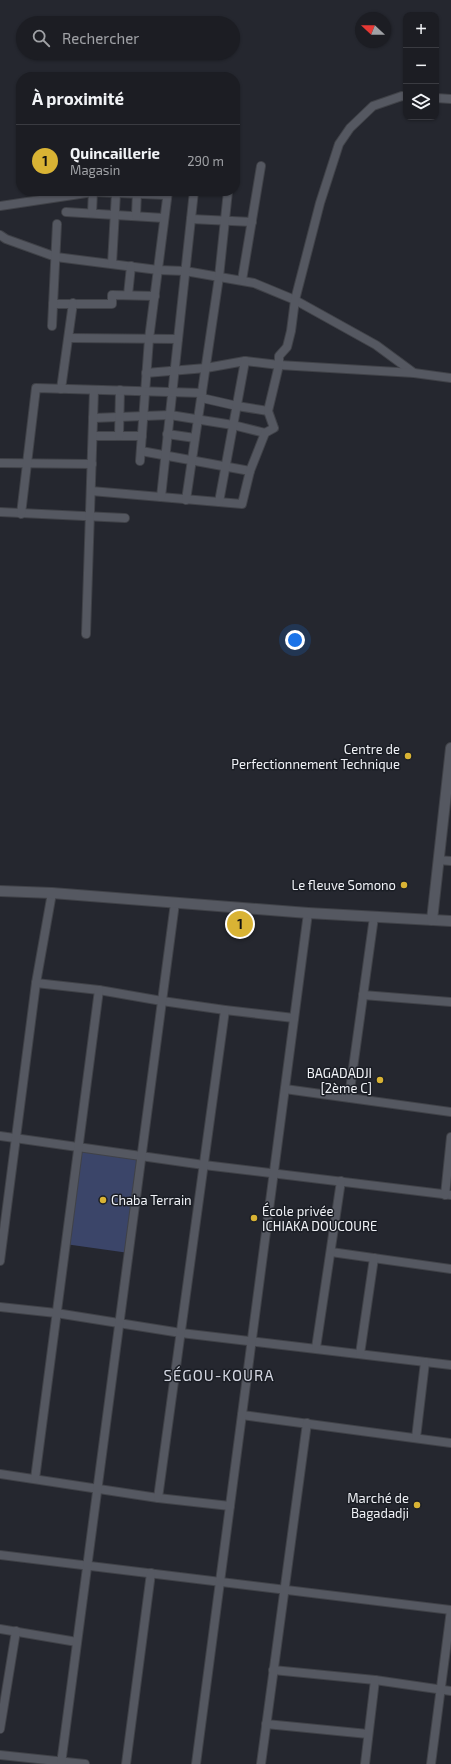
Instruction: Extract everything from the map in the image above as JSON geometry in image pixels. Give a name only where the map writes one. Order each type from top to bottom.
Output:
[{"type":"street","points":[[91,491],[242,504],[250,471],[265,433],[274,428],[268,411],[279,364],[279,356],[287,347],[291,331],[295,300],[320,203],[339,144],[350,128],[374,106],[403,96]]},
{"type":"street","points":[[439,98],[451,99]]},
{"type":"street","points":[[242,280],[261,166]]},
{"type":"street","points":[[0,206],[66,196]]},
{"type":"street","points":[[92,213],[93,196]]},
{"type":"street","points":[[112,264],[116,196]]},
{"type":"street","points":[[136,216],[137,196]]},
{"type":"street","points":[[140,462],[149,339],[167,196]]},
{"type":"street","points":[[161,497],[193,196]]},
{"type":"street","points":[[186,500],[219,276],[227,196]]},
{"type":"street","points":[[66,212],[164,218]]},
{"type":"street","points":[[191,219],[252,222]]},
{"type":"street","points":[[52,326],[57,224]]},
{"type":"street","points":[[0,234],[6,239],[56,257],[158,270],[185,271],[254,282],[295,300],[376,346],[414,373]]},
{"type":"street","points":[[128,295],[131,266]]},
{"type":"street","points":[[53,304],[112,304],[112,295],[155,296]]},
{"type":"street","points":[[61,389],[73,303]]},
{"type":"street","points":[[69,338],[178,339]]},
{"type":"street","points":[[219,502],[245,360]]},
{"type":"street","points":[[146,373],[206,368],[245,360],[279,364],[414,373],[451,378]]},
{"type":"street","points":[[21,514],[36,388],[145,391],[202,395],[237,406],[268,411]]},
{"type":"street","points":[[86,634],[94,390]]},
{"type":"street","points":[[119,436],[120,390]]},
{"type":"street","points":[[93,418],[170,415],[198,419],[265,433]]},
{"type":"street","points":[[167,434],[195,438]]},
{"type":"street","points":[[93,436],[142,436]]},
{"type":"street","points":[[141,451],[250,471]]},
{"type":"street","points":[[0,463],[92,464]]},
{"type":"street","points":[[0,512],[125,518]]},
{"type":"street","points":[[432,920],[438,860],[447,810],[451,748]]},
{"type":"street","points":[[438,860],[451,861]]},
{"type":"street","points":[[0,891],[308,913],[451,921]]},
{"type":"street","points":[[0,1261],[36,983],[52,894]]},
{"type":"street","points":[[61,1763],[175,903]]},
{"type":"street","points":[[196,1764],[308,913]]},
{"type":"street","points":[[349,1098],[374,917]]},
{"type":"street","points":[[36,983],[99,990],[162,1001],[294,1018]]},
{"type":"street","points":[[35,1479],[77,1148],[99,990]]},
{"type":"street","points":[[363,995],[451,1002]]},
{"type":"street","points":[[158,1498],[225,1010]]},
{"type":"street","points":[[285,1089],[451,1112]]},
{"type":"street","points":[[0,1136],[204,1165],[448,1195],[451,1137]]},
{"type":"street","points":[[316,1348],[341,1181]]},
{"type":"street","points":[[331,1252],[451,1269]]},
{"type":"street","points":[[360,1354],[374,1258]]},
{"type":"street","points":[[0,1307],[56,1313],[119,1324],[181,1332],[451,1365]]},
{"type":"street","points":[[416,1438],[425,1362]]},
{"type":"street","points":[[242,1415],[451,1443]]},
{"type":"street","points":[[261,1764],[307,1423]]},
{"type":"street","points":[[0,1474],[97,1490],[230,1506]]},
{"type":"street","points":[[0,1555],[451,1610],[432,1764]]},
{"type":"street","points":[[126,1764],[151,1574]]},
{"type":"street","points":[[0,1629],[77,1642]]},
{"type":"street","points":[[0,1729],[16,1631]]},
{"type":"street","points":[[273,1670],[375,1680],[451,1691]]},
{"type":"street","points":[[365,1764],[375,1680]]},
{"type":"street","points":[[266,1724],[368,1734]]},
{"type":"street","points":[[0,1755],[61,1763],[85,1764]]},
{"type":"shaded area","name":"Chaba Terrain","points":[[77,1148],[141,1156],[129,1253],[65,1244]]},
{"type":"place","name":"Centre de Perfectionnement Technique","points":[[408,756]]},
{"type":"place","name":"Le fleuve Somono","points":[[404,885]]},
{"type":"place","name":"Quincaillerie","points":[[240,924]]},
{"type":"place","name":"BAGADADJI [2ème C]","points":[[380,1080]]},
{"type":"place","name":"Chaba Terrain","points":[[103,1200]]},
{"type":"place","name":"École privée ICHIAKA DOUCOURE","points":[[254,1218]]},
{"type":"place","name":"Marché de Bagadadji","points":[[417,1505]]},
{"type":"district","name":"SÉGOU-KOURA","points":[[219,1376]]}]
